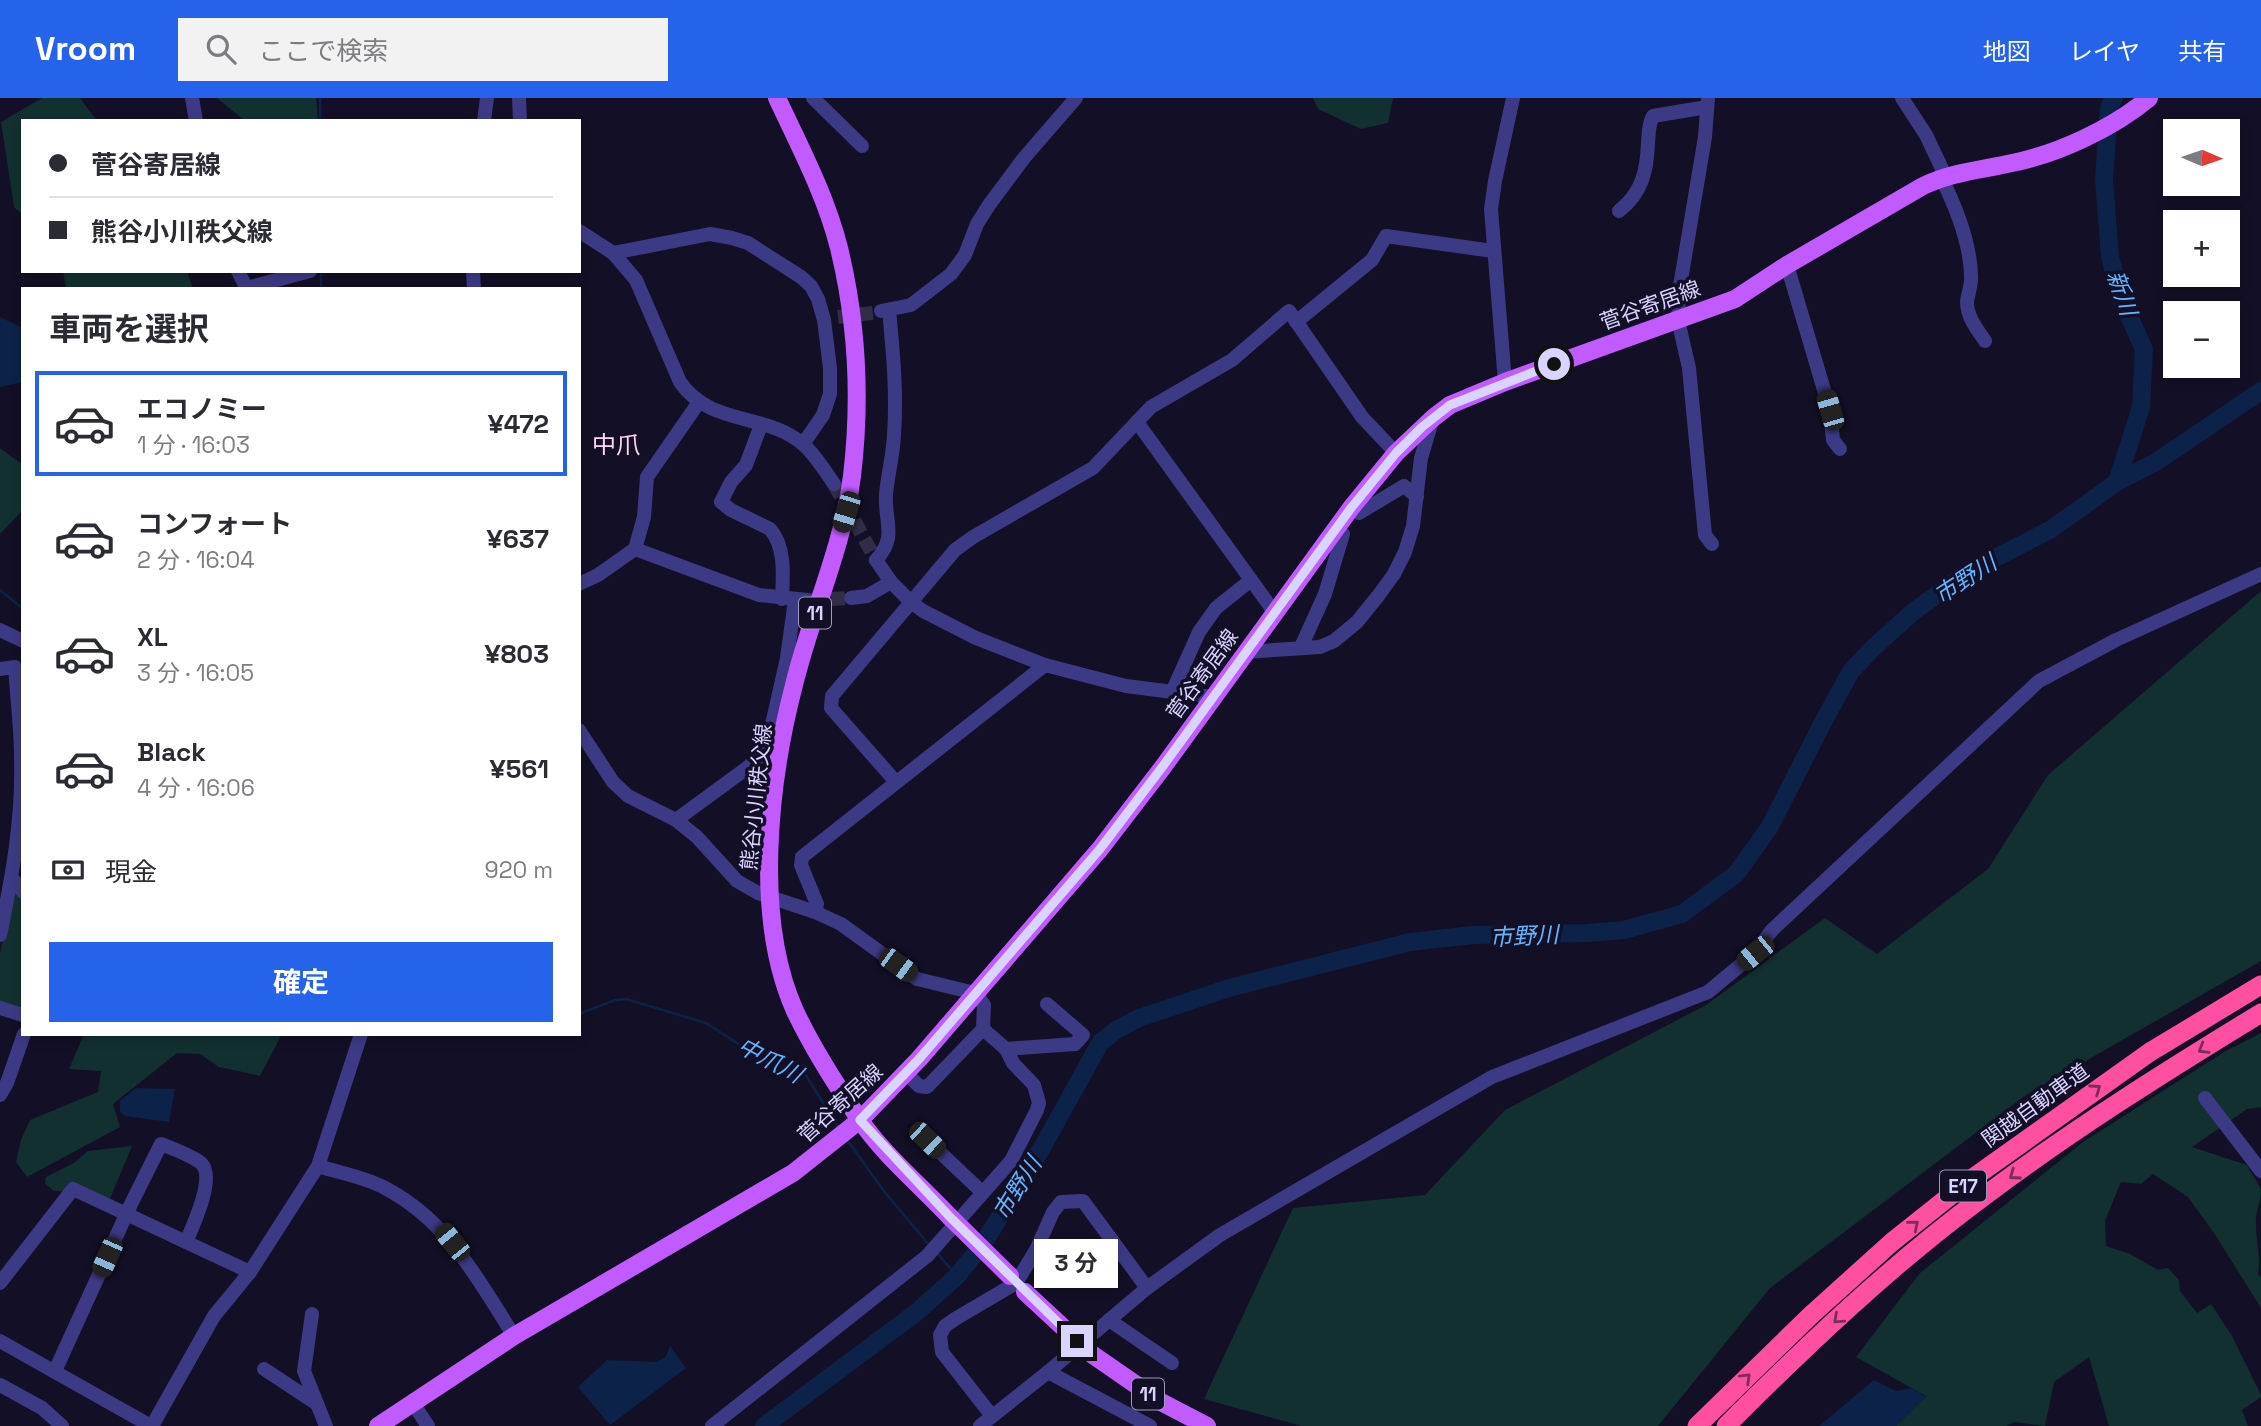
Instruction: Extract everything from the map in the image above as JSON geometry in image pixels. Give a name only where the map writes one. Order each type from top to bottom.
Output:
[{"type":"highway","name":"関越自動車道","points":[[1697,1426],[1811,1315],[1892,1242],[1970,1180],[2150,1052],[2261,985]]},
{"type":"highway","name":"E17","points":[[1726,1426],[1779,1373],[1908,1256],[1983,1197],[2166,1071],[2261,1013]]},
{"type":"main road","name":"熊谷小川秩父線","points":[[777,98],[822,197],[838,247],[852,316],[856,369],[855,441],[846,512],[793,685],[779,760],[772,820],[769,897],[779,960],[794,1009],[830,1074],[860,1120],[950,1217],[1093,1355],[1161,1402],[1207,1426]]},
{"type":"main road","name":"菅谷寄居線","points":[[378,1425],[514,1336],[793,1173],[860,1120],[906,1073],[1100,849],[1351,508],[1396,453],[1450,405],[1504,382],[1735,299],[1787,265],[1943,176],[2042,156],[2125,117],[2149,98]]},
{"type":"street","points":[[192,98],[196,119]]},
{"type":"street","points":[[484,119],[487,98]]},
{"type":"street","points":[[519,98],[520,119]]},
{"type":"street","points":[[813,98],[862,146]]},
{"type":"street","points":[[1076,98],[1024,158],[989,205],[977,224],[965,255],[951,274],[911,305],[885,311],[895,378],[894,436],[886,495],[890,535],[885,550],[876,560],[891,582],[911,602],[976,638],[1045,665],[1126,686],[1212,697]]},
{"type":"street","points":[[1504,382],[1491,209],[1513,98]]},
{"type":"street","points":[[1902,98],[1926,135],[1955,206],[1965,237],[1972,275],[1967,300],[1968,313],[1985,341]]},
{"type":"street","points":[[1619,211],[1637,194],[1643,181],[1648,156],[1649,123],[1653,116],[1707,103],[1705,137],[1679,292],[1678,320],[1689,368],[1706,535],[1712,544]]},
{"type":"street","points":[[581,232],[613,253],[636,280],[680,382],[699,402],[717,412],[782,432],[803,444],[834,484]]},
{"type":"street","points":[[613,253],[710,234],[748,243],[802,277],[811,286],[831,319],[830,394],[823,415],[803,444]]},
{"type":"street","points":[[1296,322],[1372,260],[1386,236],[1493,251]]},
{"type":"street","points":[[1787,265],[1830,410],[1833,440],[1840,449]]},
{"type":"street","points":[[251,287],[303,273]]},
{"type":"street","points":[[896,782],[834,712],[830,703],[832,696],[955,550],[1093,468],[1151,407],[1232,360],[1289,311],[1362,417],[1396,453]]},
{"type":"street","points":[[581,583],[598,575],[635,549],[644,517],[647,477],[699,402]]},
{"type":"street","points":[[1245,652],[1320,647],[1334,641],[1357,622],[1378,596],[1394,574],[1405,552],[1413,526],[1421,458],[1433,418]]},
{"type":"street","points":[[1137,422],[1275,612]]},
{"type":"street","points":[[676,820],[766,751],[787,658],[795,599],[775,535],[770,529],[731,510],[721,502],[731,482],[746,465],[761,425]]},
{"type":"street","points":[[1351,508],[1359,513],[1404,486],[1417,497]]},
{"type":"street","points":[[1301,647],[1325,594],[1343,534],[1336,528]]},
{"type":"street","points":[[635,549],[759,596],[795,599]]},
{"type":"street","points":[[980,1426],[1147,1288],[1220,1235],[1492,1077],[1708,992],[1755,953],[1772,930],[2039,681],[2116,640],[2261,574]]},
{"type":"street","points":[[1172,692],[1199,632],[1216,608],[1251,580]]},
{"type":"street","points":[[851,598],[867,596],[891,582]]},
{"type":"street","points":[[0,630],[21,640]]},
{"type":"street","points":[[815,912],[817,904],[800,865],[802,857],[1045,665]]},
{"type":"street","points":[[0,669],[16,667],[21,744]]},
{"type":"street","points":[[581,733],[612,782],[628,796],[676,820],[697,837],[737,881],[758,893],[815,912],[841,924],[917,979],[975,993],[984,1005],[983,1028],[927,1087],[919,1086],[906,1073]]},
{"type":"street","points":[[21,813],[7,858],[12,878],[21,889]]},
{"type":"street","points":[[0,935],[12,878]]},
{"type":"street","points":[[1006,1049],[1074,1044],[1083,1035],[1047,1004]]},
{"type":"street","points":[[0,1008],[21,1014]]},
{"type":"street","points":[[712,1426],[927,1256],[1011,1161],[1039,1102],[1034,1084],[1013,1063],[1006,1049],[983,1028]]},
{"type":"street","points":[[0,1095],[7,1083],[23,1036]]},
{"type":"street","points":[[0,1341],[152,1426],[214,1316],[250,1272],[318,1166],[359,1036]]},
{"type":"street","points":[[2205,1098],[2261,1171]]},
{"type":"street","points":[[927,1140],[983,1194]]},
{"type":"street","points":[[55,1371],[162,1144],[201,1164],[205,1170],[201,1205],[186,1242]]},
{"type":"street","points":[[318,1166],[385,1188],[421,1209],[462,1255],[514,1336]]},
{"type":"street","points":[[0,1283],[73,1189],[250,1272]]},
{"type":"street","points":[[992,1416],[942,1352],[940,1335],[945,1326],[955,1319],[1017,1284],[1061,1202],[1083,1201],[1092,1210],[1147,1288]]},
{"type":"street","points":[[312,1314],[304,1371],[326,1426]]},
{"type":"street","points":[[1109,1320],[1172,1363]]},
{"type":"street","points":[[264,1369],[317,1404]]},
{"type":"street","points":[[1048,1372],[1150,1426]]},
{"type":"street","points":[[0,1385],[42,1408],[62,1426]]},
{"type":"street","points":[[412,1402],[428,1426]]},
{"type":"green space","points":[[42,98],[80,98],[96,119],[21,119],[21,213],[14,207],[1,122]]},
{"type":"green space","points":[[217,98],[316,98],[318,119],[243,119]]},
{"type":"green space","points":[[1313,98],[1393,98],[1388,123],[1361,129],[1318,109]]},
{"type":"green space","points":[[63,273],[188,273],[192,287],[66,287]]},
{"type":"green space","points":[[0,448],[21,464],[21,512],[0,534]]},
{"type":"green space","points":[[2261,591],[2261,961],[2026,1095],[1770,1288],[1658,1426],[1302,1426],[1204,1399],[1293,1208],[1425,1195],[1505,1110],[1706,1005],[1825,918],[1877,954],[1988,869],[2048,775]]},
{"type":"green space","points":[[16,890],[21,899],[21,1011],[0,1004],[0,953],[13,891]]},
{"type":"green space","points":[[2261,1033],[2261,1107],[2247,1109],[2192,1147],[2247,1165],[2260,1187],[2256,1220],[2261,1308],[2188,1197],[2153,1174],[2141,1184],[2121,1182],[2105,1221],[2106,1246],[2130,1254],[2158,1270],[2168,1268],[2179,1280],[2180,1291],[2197,1313],[2211,1304],[2232,1336],[2261,1395],[2242,1410],[2248,1426],[2109,1426],[2089,1357],[2054,1382],[2045,1426],[2014,1422],[2006,1426],[1896,1426],[1926,1396],[1856,1357],[1920,1273],[2083,1142],[2224,1052]]},
{"type":"green space","points":[[83,1036],[281,1036],[260,1076],[219,1067],[200,1054],[177,1053],[113,1104],[120,1127],[27,1177],[16,1162],[21,1140],[30,1120],[98,1092],[101,1071],[69,1069]]},
{"type":"green space","points":[[132,1146],[109,1201],[54,1191],[45,1184],[46,1177],[74,1163],[88,1151]]},
{"type":"water","points":[[0,317],[21,327],[21,382],[0,387]]},
{"type":"water","points":[[136,1088],[175,1089],[169,1122],[125,1116],[120,1112],[120,1101]]},
{"type":"water","points":[[670,1346],[686,1368],[610,1425],[578,1387],[607,1360],[657,1362],[666,1356]]},
{"type":"water","points":[[1874,1380],[1896,1391],[1912,1388],[1926,1397],[1896,1426],[1819,1426]]},
{"type":"waterway","name":"中爪川","points":[[320,98],[320,119]]},
{"type":"waterway","name":"新川","points":[[2114,98],[2109,108],[2104,179],[2110,257],[2122,301],[2144,349],[2141,407],[2117,482]]},
{"type":"waterway","name":"中爪川","points":[[321,273],[321,287]]},
{"type":"waterway","name":"市野川","points":[[764,1426],[917,1312],[957,1276],[983,1244],[1043,1146],[1100,1043],[1116,1030],[1139,1018],[1229,988],[1410,942],[1473,935],[1624,930],[1682,914],[1736,874],[1769,828],[1851,671],[1874,647],[1913,612],[1966,573],[2050,530],[2117,482],[2156,462],[2261,391]]},
{"type":"waterway","points":[[0,590],[21,607]]},
{"type":"waterway","name":"中爪川","points":[[581,1013],[615,1000],[626,999],[706,1023],[757,1056],[804,1072],[838,1127]]},
{"type":"waterway","name":"中爪川","points":[[846,1138],[883,1190],[930,1246]]},
{"type":"waterway","name":"中爪川","points":[[937,1253],[957,1276]]},
{"type":"tunnel","points":[[838,317],[880,312]]},
{"type":"tunnel","points":[[834,484],[876,560]]},
{"type":"tunnel","points":[[810,600],[851,598]]},
{"type":"district","name":"中爪","points":[[616,444]]},
{"type":"route","points":[[1077,1341],[950,1217],[860,1120],[919,1059],[1100,849],[1351,508],[1396,453],[1422,427],[1450,405],[1554,364]]}]
